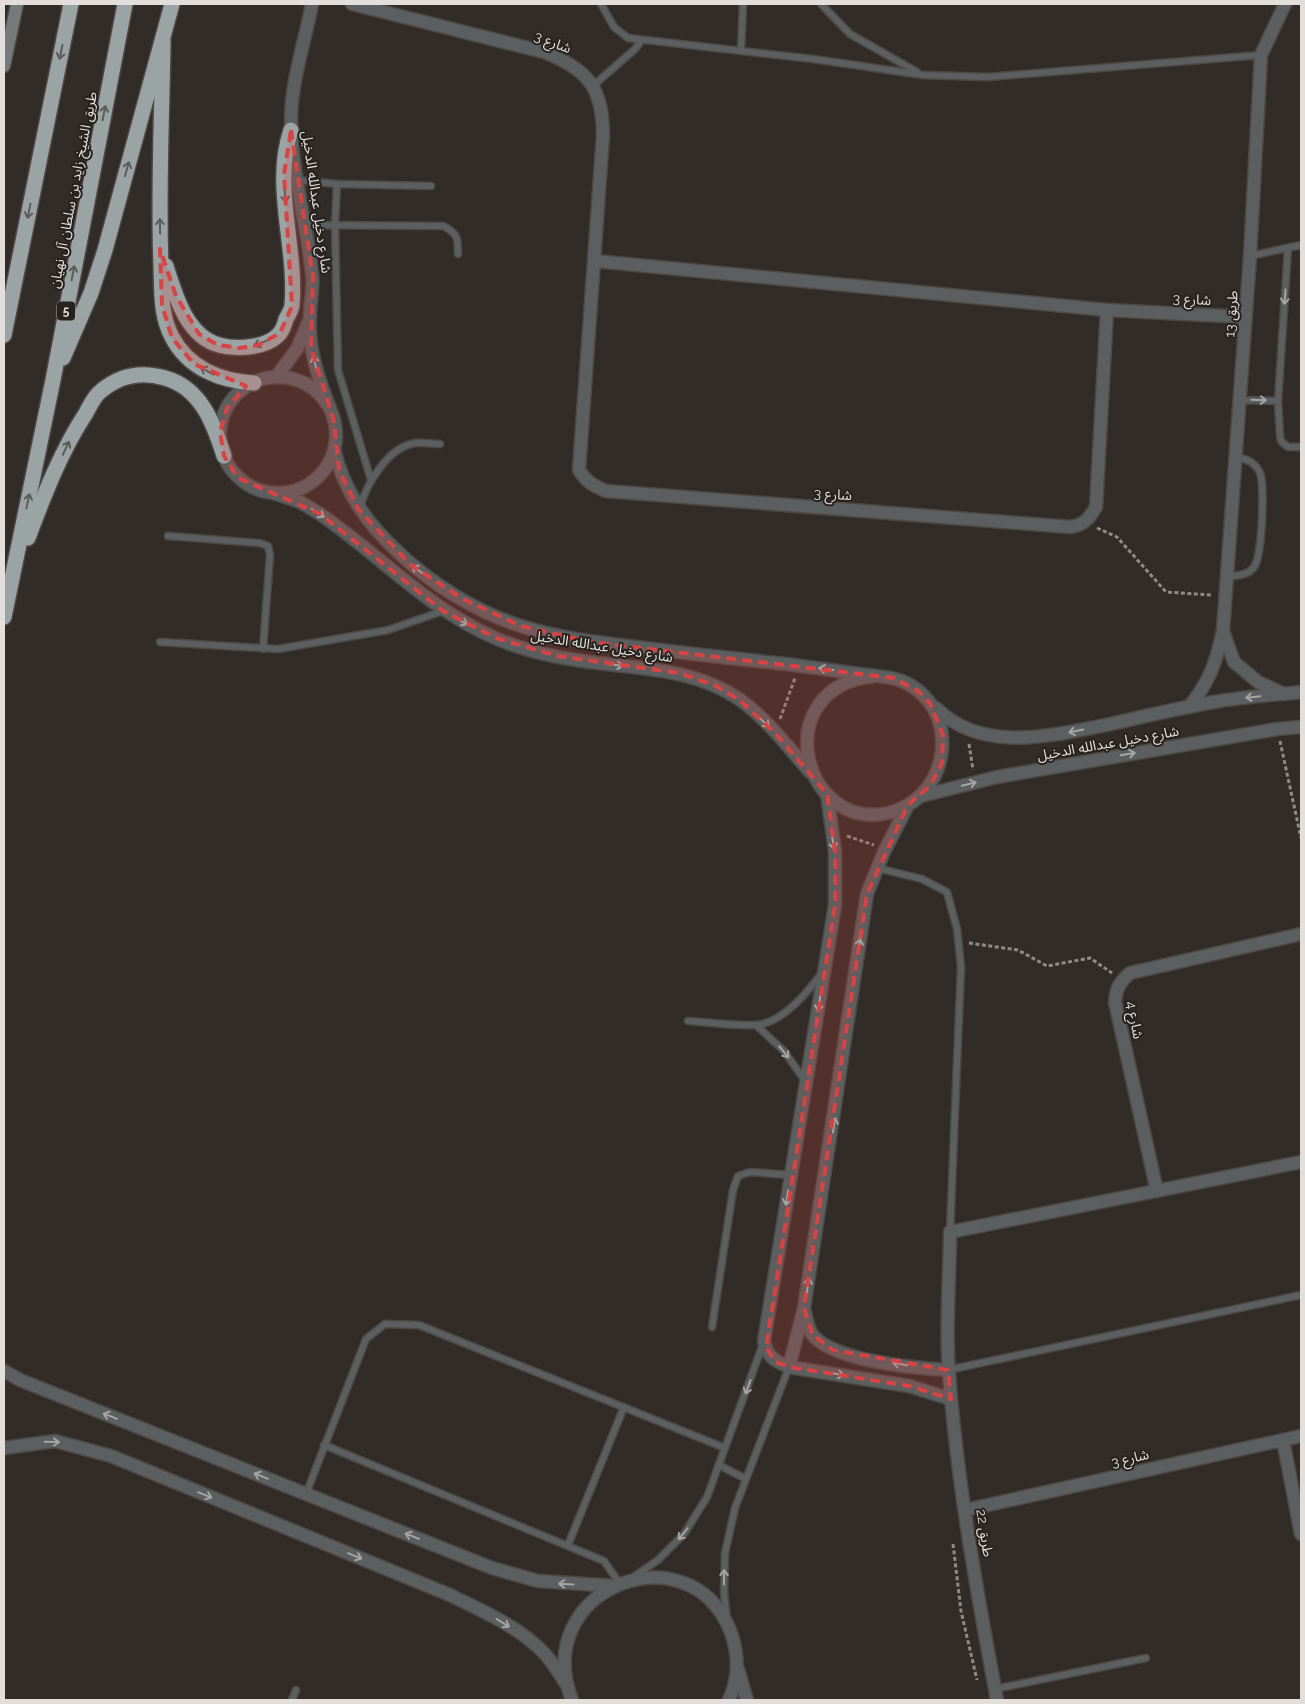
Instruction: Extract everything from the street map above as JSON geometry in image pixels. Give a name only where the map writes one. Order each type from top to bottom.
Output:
[{"type":"highway","points":[[4,335],[71,4]]},
{"type":"highway","name":"طريق الشيخ زايد بن سلطان آل نهيان","points":[[4,617],[53,380],[125,4]]},
{"type":"highway","points":[[53,380],[74,334],[105,250],[172,4]]},
{"type":"highway","points":[[163,41],[160,249],[162,305],[167,327],[181,351],[194,364],[213,374],[233,381],[254,383]]},
{"type":"highway","points":[[160,249],[184,314],[199,334],[218,345],[240,348],[258,346],[280,333],[292,306],[284,174],[287,144],[291,130]]},
{"type":"highway","points":[[9,591],[34,522],[72,433],[99,392],[115,380],[135,374],[152,374],[173,380],[185,388],[208,413],[215,426],[224,456]]},
{"type":"main road","points":[[4,66],[17,4]]},
{"type":"street","name":"شارع دخيل عبدالله الدخيل","points":[[312,4],[292,102],[291,130],[312,277],[310,316],[314,363],[318,379],[330,408]]},
{"type":"street","name":"شارع 3","points":[[352,4],[544,52],[564,60],[581,71],[594,85],[603,118],[580,470],[585,480],[606,491],[1070,527],[1085,522]]},
{"type":"street","name":"طريق 13","points":[[1189,707],[1204,688],[1215,665],[1224,631],[1226,576],[1250,256],[1262,55],[1285,4]]},
{"type":"street","name":"شارع 3","points":[[595,261],[1107,310],[1245,317]]},
{"type":"street","points":[[1085,522],[1096,507],[1107,310]]},
{"type":"street","name":"شارع دخيل عبدالله الدخيل","points":[[276,377],[297,349],[310,316]]},
{"type":"street","points":[[276,377],[295,380],[312,388],[330,408],[336,435],[334,449],[322,473],[312,482],[287,493],[260,491],[243,482],[230,468],[224,456],[220,432],[224,414],[234,398],[254,383],[276,377]]},
{"type":"street","name":"شارع دخيل عبدالله الدخيل","points":[[334,449],[345,483],[360,510],[385,540],[424,574],[470,603],[521,626],[591,642],[874,676]]},
{"type":"street","name":"شارع دخيل عبدالله الدخيل","points":[[273,493],[300,502],[335,524],[419,594],[443,611],[496,638],[526,650],[596,663],[658,670],[699,679],[739,700],[774,732],[814,776]]},
{"type":"street","name":"طريق 13","points":[[1224,631],[1234,662],[1258,682],[1284,694]]},
{"type":"street","points":[[861,677],[894,678],[905,682],[930,703],[941,726],[944,751],[937,775],[921,796],[908,806],[887,813],[865,813],[844,807],[827,794],[814,776],[807,756],[807,735],[817,708],[836,688],[861,677]]},
{"type":"street","name":"شارع دخيل عبدالله الدخيل","points":[[930,703],[946,719],[973,732],[1020,738],[1053,736],[1215,702],[1301,692]]},
{"type":"street","name":"شارع دخيل عبدالله الدخيل","points":[[921,796],[976,782],[1277,729],[1301,727]]},
{"type":"street","points":[[827,794],[834,852],[835,905],[764,1341],[772,1358],[789,1367],[909,1386],[951,1399]]},
{"type":"street","points":[[789,1367],[804,1308],[867,894],[876,868],[908,806]]},
{"type":"street","points":[[1122,980],[1130,973],[1301,934]]},
{"type":"street","name":"شارع 4","points":[[1122,980],[1116,990],[1116,1002],[1157,1191]]},
{"type":"street","points":[[950,1232],[1301,1162]]},
{"type":"street","name":"طريق 22","points":[[950,1232],[948,1370],[966,1510],[996,1694]]},
{"type":"street","points":[[804,1308],[813,1335],[833,1350],[853,1356],[948,1370]]},
{"type":"street","points":[[4,1371],[20,1380],[511,1574],[554,1583],[621,1584],[653,1578],[679,1583],[691,1588],[712,1604],[728,1625],[733,1638],[737,1664],[747,1700]]},
{"type":"street","name":"شارع 3","points":[[966,1510],[1301,1436]]},
{"type":"street","points":[[1283,1440],[1301,1534]]},
{"type":"street","points":[[4,1448],[55,1441],[111,1456],[442,1592],[502,1622],[523,1636],[544,1653],[567,1685]]},
{"type":"street","points":[[572,1700],[567,1685],[565,1656],[573,1627],[590,1603],[621,1584]]},
{"type":"street","points":[[729,1700],[736,1678],[737,1664]]},
{"type":"lane","points":[[601,4],[619,33],[628,38],[641,41],[741,51],[923,75],[988,77],[1262,55]]},
{"type":"lane","points":[[741,51],[743,4]]},
{"type":"lane","points":[[821,4],[850,34],[923,75]]},
{"type":"lane","points":[[594,85],[635,49],[641,41]]},
{"type":"lane","points":[[297,180],[337,184],[432,186]]},
{"type":"lane","points":[[337,184],[335,225],[338,370],[371,480]]},
{"type":"lane","points":[[306,225],[443,226],[452,230],[458,237],[458,254]]},
{"type":"lane","points":[[1250,256],[1301,246]]},
{"type":"lane","points":[[1288,248],[1278,401],[1281,441],[1288,447],[1301,446]]},
{"type":"lane","points":[[1239,400],[1278,401]]},
{"type":"lane","points":[[360,510],[364,491],[371,480],[379,469],[402,448],[415,443],[440,444]]},
{"type":"lane","points":[[1226,576],[1248,573],[1254,568],[1259,554],[1261,475],[1251,462],[1235,457]]},
{"type":"lane","points":[[168,536],[259,543],[268,546],[270,555],[263,649]]},
{"type":"lane","points":[[160,642],[278,649],[388,630],[443,611]]},
{"type":"lane","points":[[876,868],[922,879],[947,892],[958,942],[961,967],[950,1232]]},
{"type":"lane","points":[[688,1021],[756,1025],[773,1019],[803,999],[824,970]]},
{"type":"lane","points":[[756,1025],[784,1051],[806,1083]]},
{"type":"lane","points":[[712,1327],[733,1190],[738,1176],[750,1172],[791,1175]]},
{"type":"lane","points":[[948,1370],[1301,1296]]},
{"type":"lane","points":[[306,1494],[366,1340],[385,1324],[419,1325],[725,1448]]},
{"type":"lane","points":[[324,1445],[604,1561],[621,1584],[658,1560],[684,1534],[707,1497],[764,1341]]},
{"type":"lane","points":[[728,1625],[724,1592],[725,1552],[735,1508],[789,1367]]},
{"type":"lane","points":[[568,1545],[624,1407]]},
{"type":"lane","points":[[719,1466],[746,1479]]},
{"type":"lane","points":[[996,1694],[1146,1658]]},
{"type":"lane","points":[[292,1700],[296,1690]]},
{"type":"path","points":[[1085,522],[1117,537],[1166,592],[1225,596]]},
{"type":"path","points":[[774,732],[800,666]]},
{"type":"path","points":[[1277,729],[1301,838]]},
{"type":"path","points":[[973,732],[968,747],[976,782]]},
{"type":"path","points":[[832,836],[844,835],[869,842],[884,852]]},
{"type":"path","points":[[958,942],[1018,950],[1047,966],[1090,958],[1122,980]]},
{"type":"path","points":[[952,1535],[961,1611],[978,1682]]},
{"type":"highlighted area","points":[[291,130],[313,277],[311,347],[334,421],[339,470],[359,510],[411,565],[463,599],[521,626],[591,642],[894,678],[918,691],[930,703],[943,735],[942,763],[931,785],[908,805],[867,894],[804,1308],[813,1335],[833,1350],[948,1370],[951,1399],[909,1386],[789,1367],[776,1362],[766,1348],[835,905],[835,852],[827,794],[774,732],[739,700],[716,686],[679,673],[557,656],[496,638],[443,611],[320,514],[238,478],[224,456],[220,432],[227,408],[246,386],[194,364],[172,338],[162,305],[160,249],[176,296],[199,334],[218,345],[240,348],[258,345],[280,333],[292,306],[284,174]]}]
